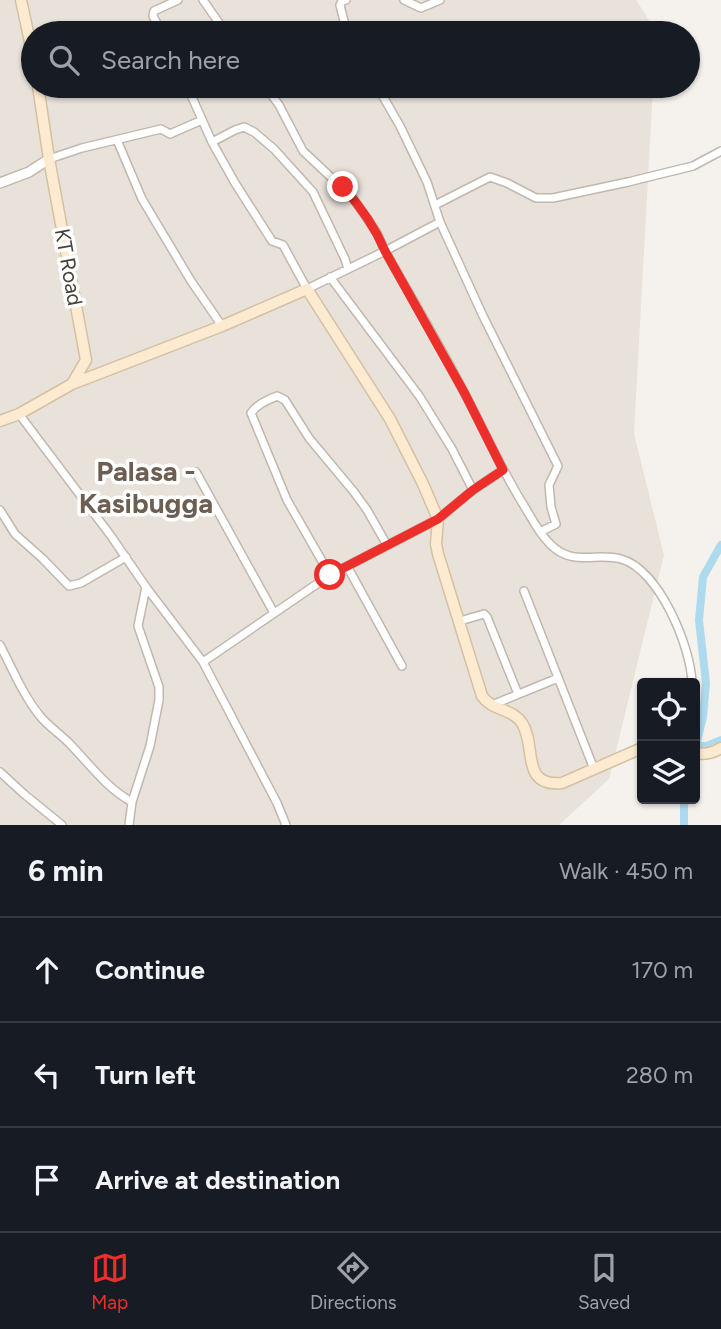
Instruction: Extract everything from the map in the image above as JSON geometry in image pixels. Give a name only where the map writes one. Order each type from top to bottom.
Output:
[{"type":"main road","points":[[21,0],[26,21]]},
{"type":"main road","name":"KT Road","points":[[40,98],[86,360],[72,384]]},
{"type":"main road","points":[[0,421],[19,414],[72,384],[222,326],[307,289],[390,419],[423,484],[438,519],[438,554],[482,696],[492,706],[508,711],[521,721],[538,778],[552,784],[562,783],[637,750]]},
{"type":"main road","points":[[700,754],[721,748]]},
{"type":"street","points":[[156,21],[154,11],[178,0]]},
{"type":"street","points":[[203,0],[218,21]]},
{"type":"street","points":[[344,21],[340,5],[346,0]]},
{"type":"street","points":[[404,0],[421,8],[440,0]]},
{"type":"street","points":[[192,98],[212,142],[235,183],[271,241],[283,245],[307,289],[440,222]]},
{"type":"street","points":[[274,98],[303,151],[353,198],[377,233],[465,394],[503,470],[540,532],[560,552],[570,556],[615,557],[625,559],[636,566],[659,592],[677,622],[691,678]]},
{"type":"street","points":[[384,98],[418,162],[440,222],[483,316],[558,466],[549,485],[556,524],[540,532]]},
{"type":"street","points":[[0,183],[29,172],[49,159],[161,129],[170,134],[202,120]]},
{"type":"street","points":[[212,142],[244,127],[274,149],[318,200],[348,269]]},
{"type":"street","points":[[117,140],[142,199],[191,281],[222,326]]},
{"type":"street","points":[[435,205],[490,177],[536,198],[553,198],[694,166],[721,151]]},
{"type":"street","points":[[330,277],[420,397],[473,490]]},
{"type":"street","points":[[330,575],[286,500],[253,419],[253,409],[266,401],[277,396],[285,401],[309,438],[367,510],[387,545]]},
{"type":"street","points":[[19,414],[203,662],[286,825]]},
{"type":"street","points":[[203,662],[330,575],[438,519],[503,470]]},
{"type":"street","points":[[196,472],[274,613]]},
{"type":"street","points":[[0,510],[15,534],[69,586],[80,583],[126,557]]},
{"type":"street","points":[[347,566],[402,666]]},
{"type":"street","points":[[129,825],[132,802],[150,746],[159,700],[159,687],[138,626],[146,587]]},
{"type":"street","points":[[524,591],[594,769]]},
{"type":"street","points":[[460,621],[484,614],[487,617],[518,694]]},
{"type":"street","points":[[0,645],[41,717],[99,775],[132,802]]},
{"type":"street","points":[[492,706],[558,678]]},
{"type":"street","points":[[0,772],[62,825]]},
{"type":"shaded area","points":[[0,0],[636,0],[650,21],[21,21],[21,98],[652,98],[634,434],[664,555],[609,779],[559,825],[0,825]]},
{"type":"waterway","points":[[697,741],[703,717],[706,683],[699,620],[703,577],[721,545]]},
{"type":"waterway","points":[[700,746],[721,740]]},
{"type":"waterway","points":[[684,804],[684,825]]},
{"type":"district","name":"Palasa - Kasibugga","points":[[146,487]]},
{"type":"route","points":[[330,575],[438,519],[503,470],[465,394],[377,233],[343,187]]}]
